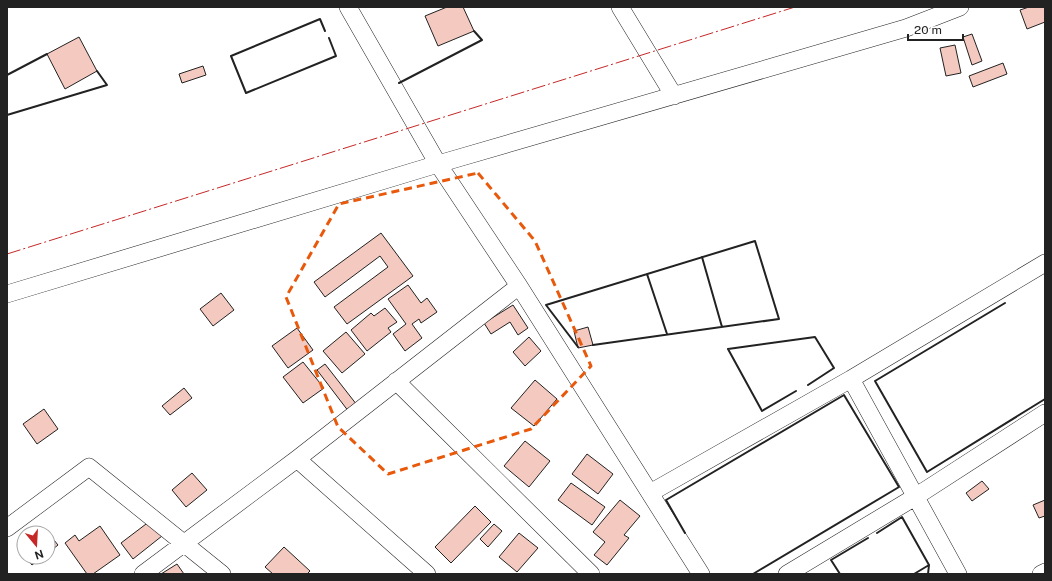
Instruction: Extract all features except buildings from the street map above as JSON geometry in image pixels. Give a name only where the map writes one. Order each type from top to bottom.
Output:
[{"type":"street","points":[[348,7],[438,164],[518,286],[701,574]]},
{"type":"street","points":[[620,7],[674,96]]},
{"type":"street","points":[[7,294],[438,164],[906,28],[960,7]]},
{"type":"street","points":[[650,493],[851,379],[1045,263]]},
{"type":"street","points":[[143,574],[184,542],[298,459],[518,286]]},
{"type":"street","points":[[851,379],[958,574]]},
{"type":"street","points":[[396,381],[591,574]]},
{"type":"street","points":[[788,574],[915,497],[1045,413]]},
{"type":"street","points":[[298,459],[427,574]]},
{"type":"street","points":[[7,528],[89,467],[222,574]]},
{"type":"street","points":[[1041,574],[1045,572]]},
{"type":"highlighted area","points":[[478,173],[535,241],[591,366],[531,429],[388,474],[338,427],[286,297],[339,204]]},
{"type":"wall","points":[[325,31],[320,19],[231,56],[246,93],[336,56],[329,38]]},
{"type":"wall","points":[[399,83],[482,40],[474,31]]},
{"type":"wall","points":[[7,75],[47,54]]},
{"type":"wall","points":[[7,115],[107,85],[97,71]]},
{"type":"wall","points":[[578,347],[546,305],[755,241],[779,319],[593,345]]},
{"type":"wall","points":[[702,257],[722,327]]},
{"type":"wall","points":[[647,274],[667,334]]},
{"type":"wall","points":[[1005,303],[875,381],[927,472],[1045,399]]},
{"type":"wall","points":[[796,391],[762,411],[728,349],[815,337],[834,368],[808,385]]},
{"type":"wall","points":[[685,533],[666,500],[844,395],[899,487],[753,574]]},
{"type":"wall","points":[[877,533],[902,517],[929,565],[914,574]]},
{"type":"wall","points":[[840,574],[831,560],[868,538]]},
{"type":"wall","points":[[928,574],[929,565]]},
{"type":"power","points":[[7,254],[795,7]]}]
